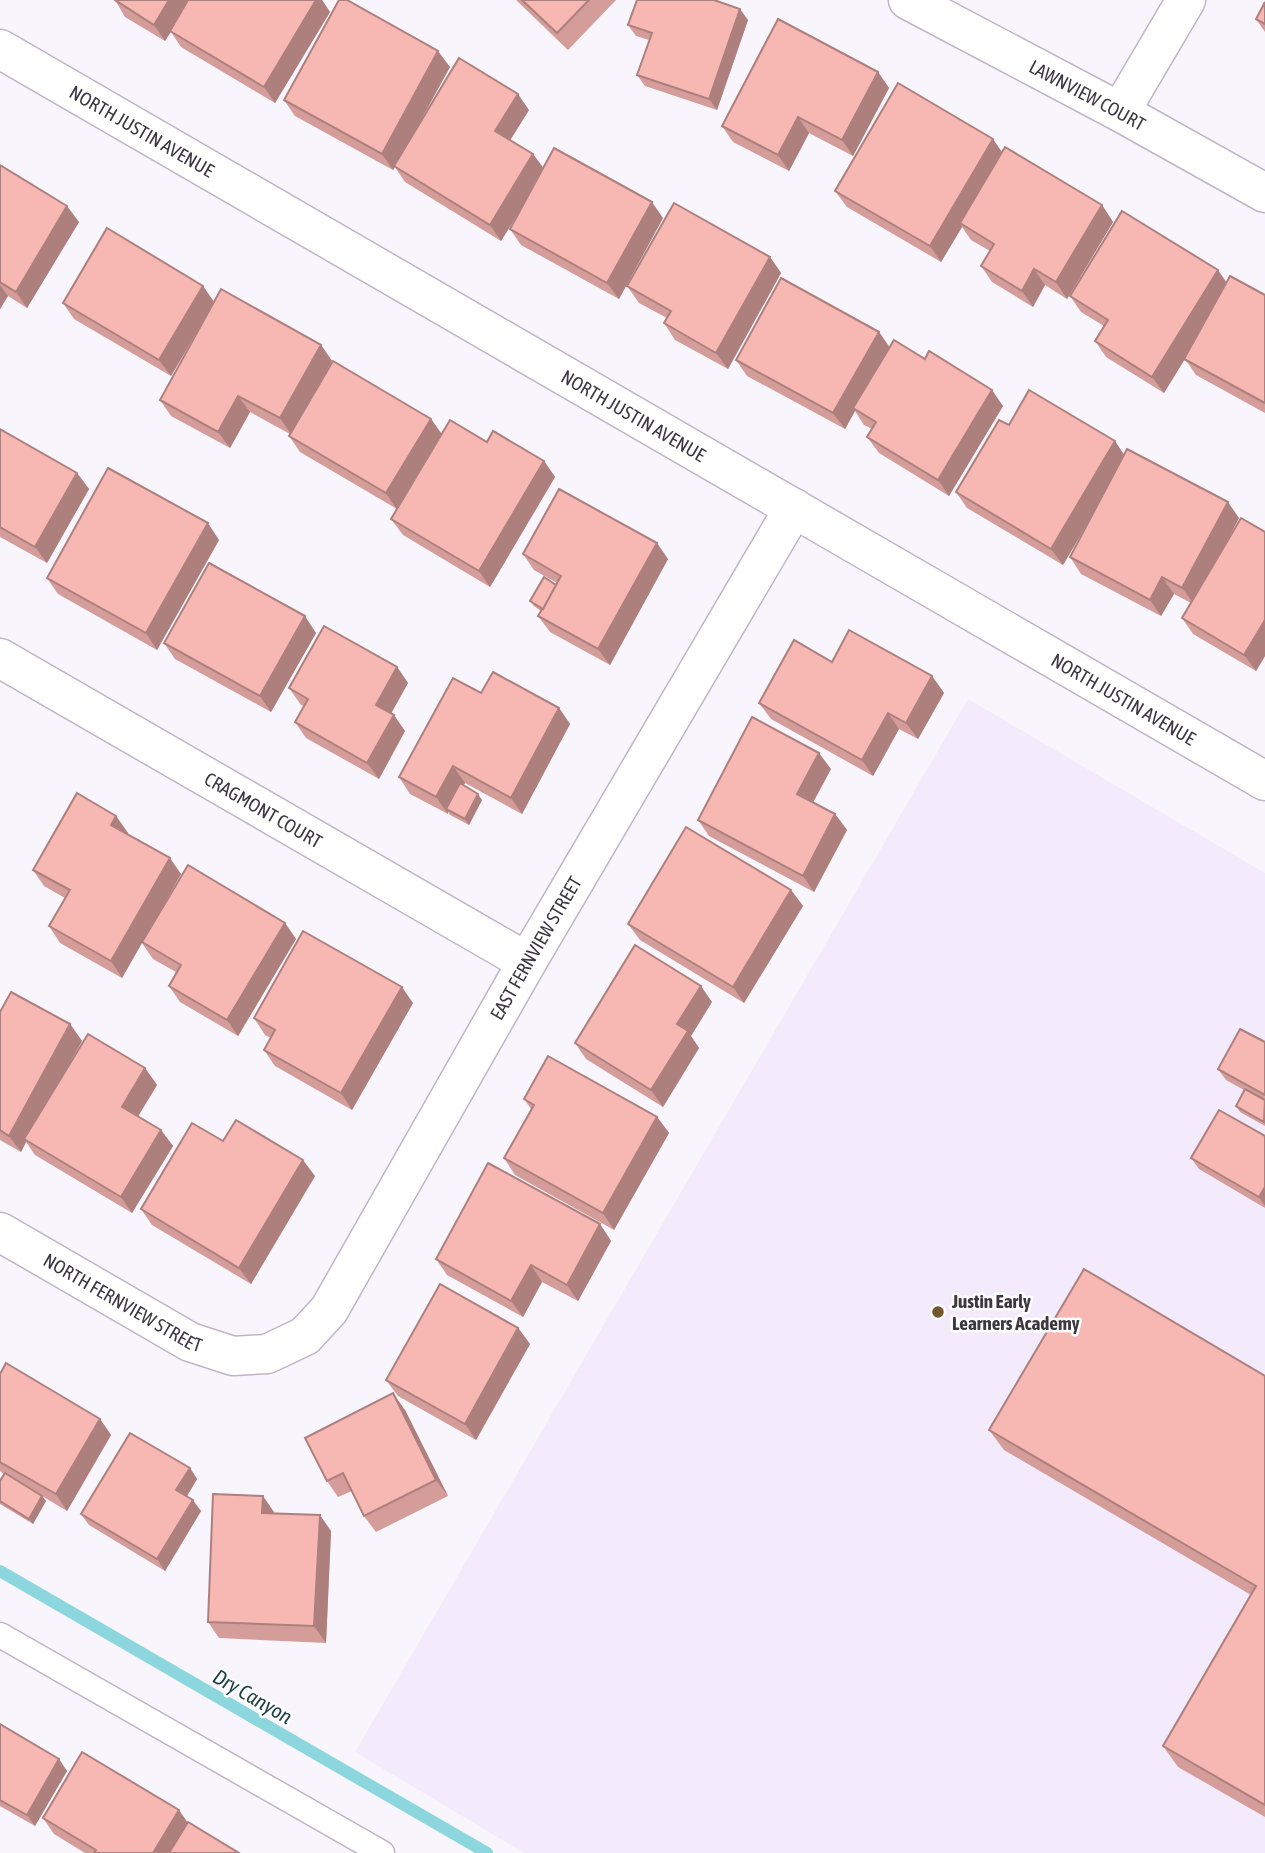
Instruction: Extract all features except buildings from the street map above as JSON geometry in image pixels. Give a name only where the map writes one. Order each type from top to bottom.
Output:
[{"type":"street","name":"LAWNVIEW COURT","points":[[908,0],[1120,112],[1265,193]]},
{"type":"street","points":[[1120,112],[1186,0]]},
{"type":"street","name":"NORTH JUSTIN AVENUE","points":[[0,49],[1265,781]]},
{"type":"street","name":"EAST FERNVIEW STREET","points":[[250,1354],[267,1354],[305,1336],[329,1310],[527,962],[794,508]]},
{"type":"street","name":"CRAGMONT COURT","points":[[0,658],[527,962]]},
{"type":"street","name":"NORTH FERNVIEW STREET","points":[[0,1232],[190,1342],[233,1356],[250,1354]]},
{"type":"lane","points":[[0,1635],[382,1853]]},
{"type":"shaded area","name":"Justin Early Learners Academy","points":[[968,699],[1265,873],[1265,1853],[524,1853],[355,1752]]},
{"type":"waterway","name":"Dry Canyon","points":[[0,1571],[487,1853]]},
{"type":"place","name":"Justin Early Learners Academy","points":[[938,1312]]}]
